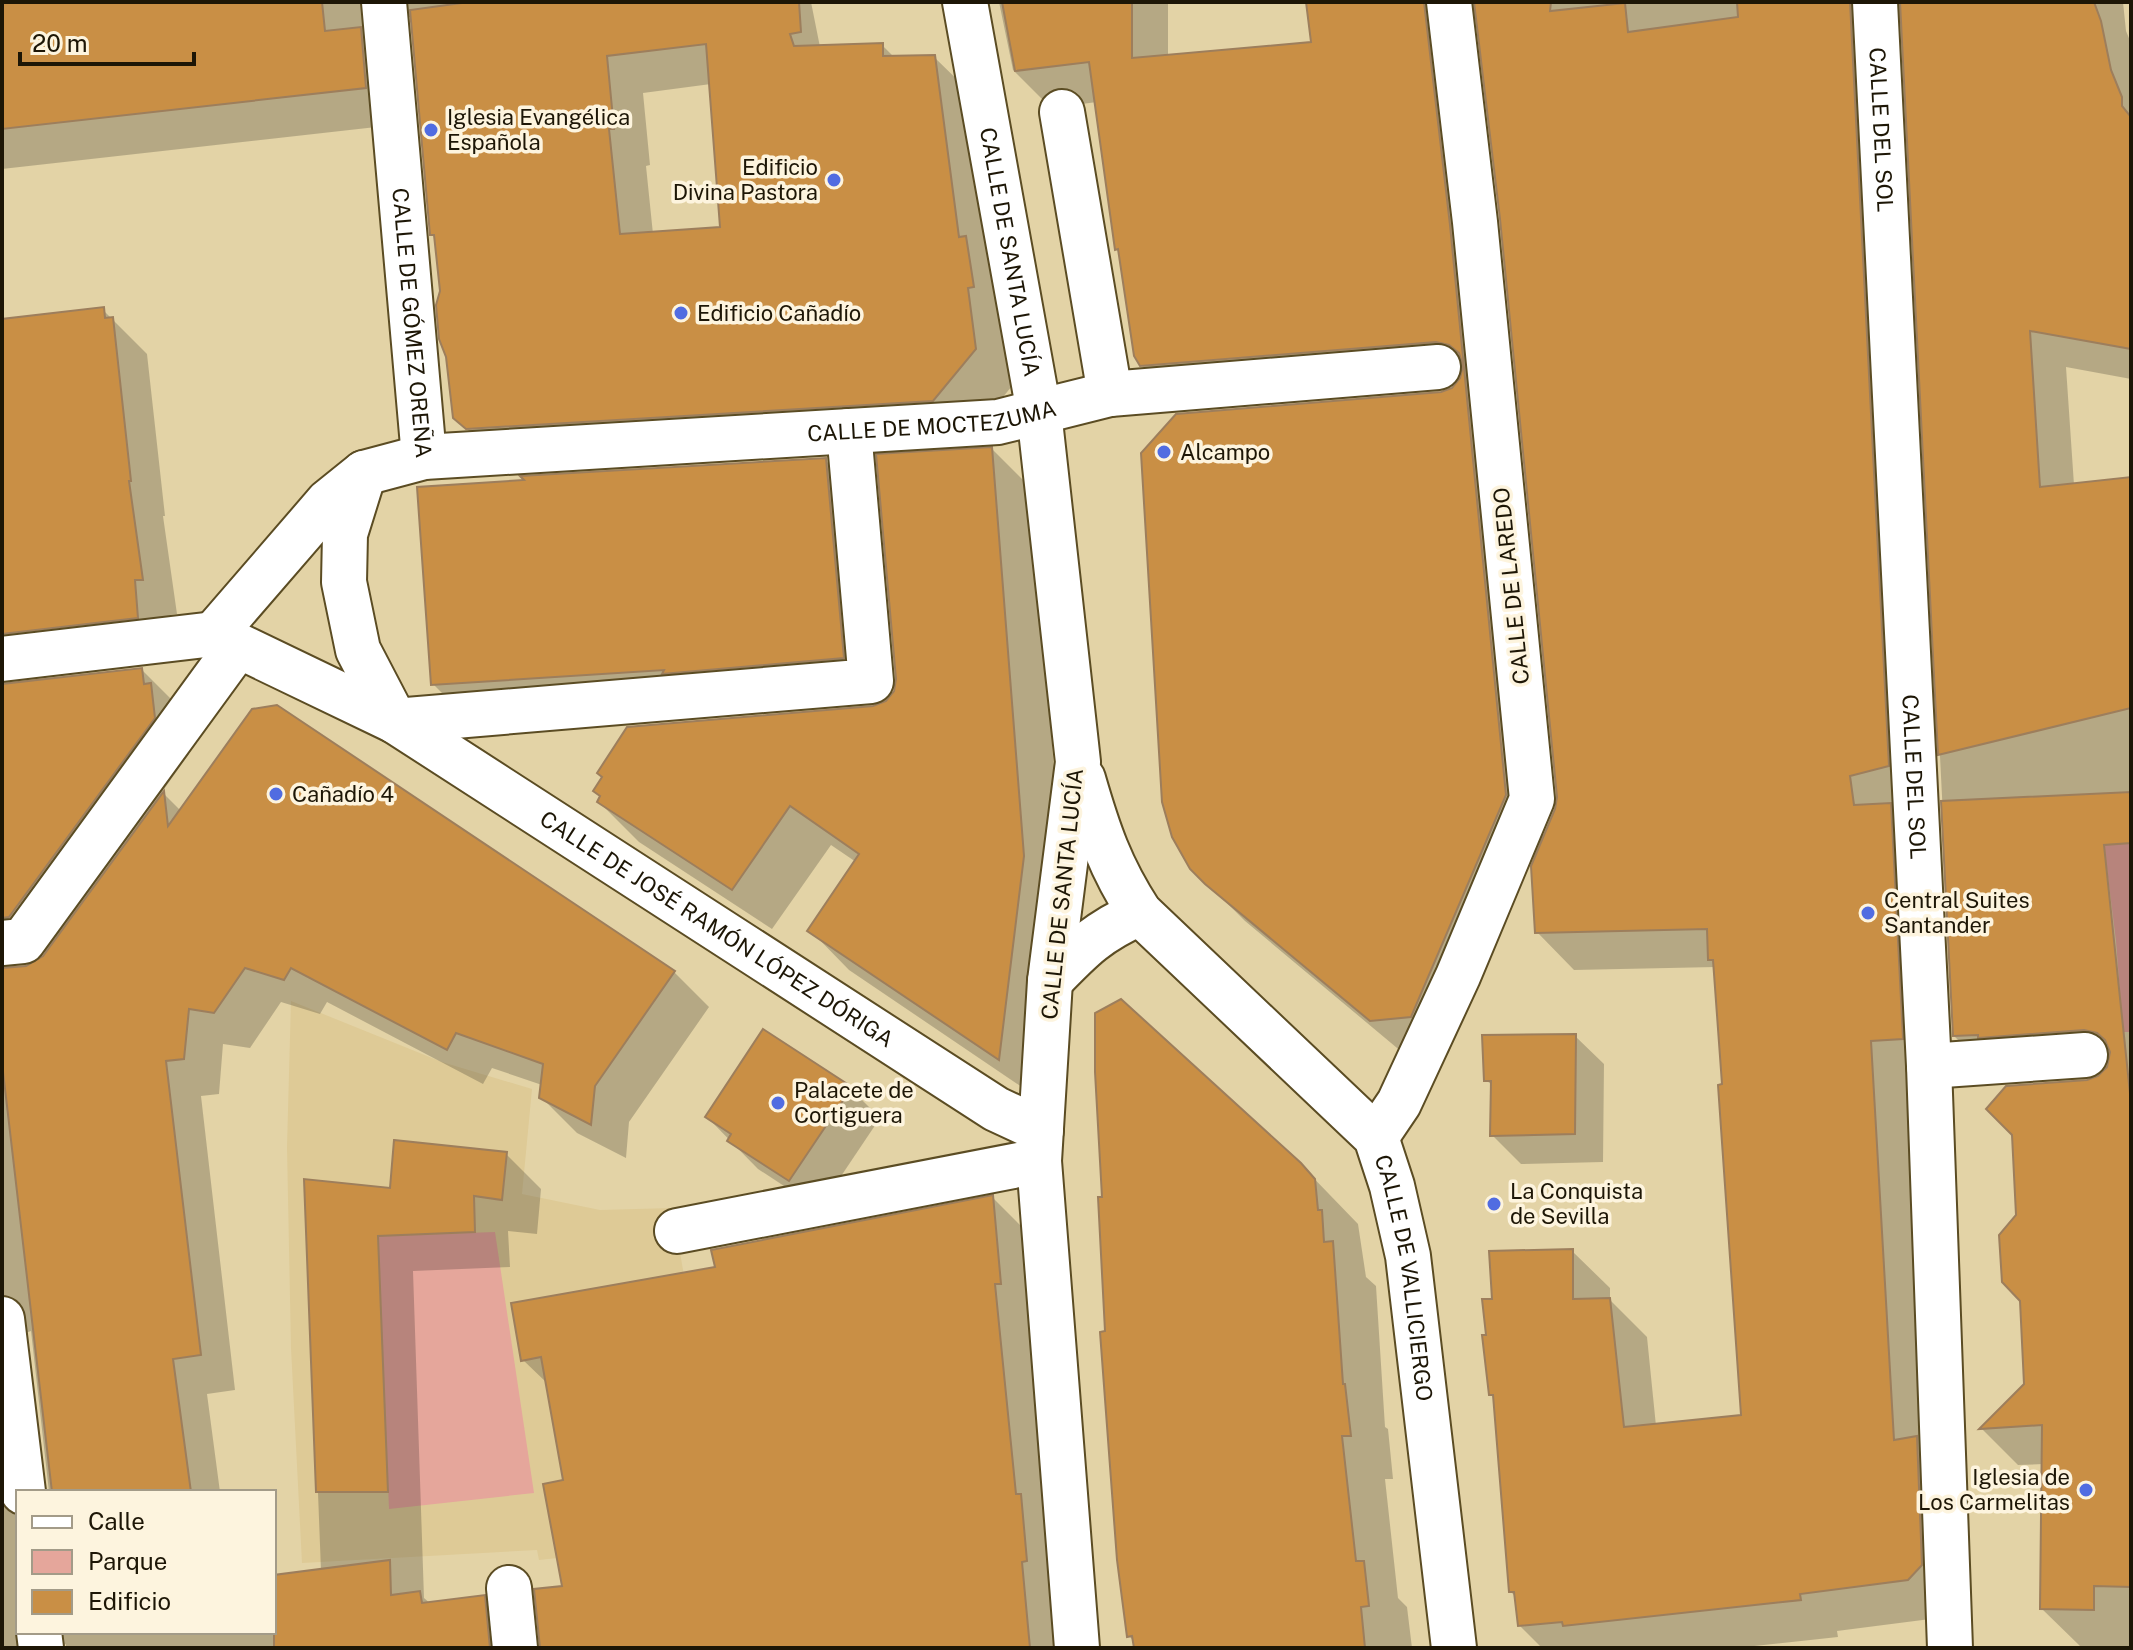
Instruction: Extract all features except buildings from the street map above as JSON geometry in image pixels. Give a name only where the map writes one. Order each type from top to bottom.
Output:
[{"type":"street","name":"CALLE DE GÓMEZ OREÑA","points":[[2,943],[23,941],[226,640],[328,502],[364,473],[424,457],[384,2]]},
{"type":"street","name":"CALLE DE SANTA LUCÍA","points":[[965,2],[1039,412],[1078,762],[1050,981],[1040,1146],[1077,1648]]},
{"type":"street","name":"CALLE DE LAREDO","points":[[1376,1137],[1399,1103],[1458,976],[1532,799],[1475,222],[1449,2]]},
{"type":"street","name":"CALLE DEL SOL","points":[[1875,2],[1929,1066],[1950,1648]]},
{"type":"street","points":[[1062,112],[1110,394]]},
{"type":"street","name":"CALLE DE MOCTEZUMA","points":[[424,457],[998,422],[1110,394],[1438,367]]},
{"type":"street","points":[[395,721],[871,681],[849,431]]},
{"type":"street","name":"CALLE DE JOSÉ RAMÓN LÓPEZ DÓRIGA","points":[[364,473],[345,534],[344,582],[358,650],[395,721]]},
{"type":"street","points":[[2,659],[226,640]]},
{"type":"street","name":"CALLE DE JOSÉ RAMÓN LÓPEZ DÓRIGA","points":[[226,640],[395,721],[996,1109],[1040,1146]]},
{"type":"street","name":"CALLE DE VALLICIERGO","points":[[1078,762],[1102,843],[1119,880],[1140,913],[1376,1137],[1392,1186],[1408,1256],[1454,1648]]},
{"type":"street","points":[[1050,981],[1089,940],[1140,913]]},
{"type":"street","points":[[1929,1066],[2085,1055]]},
{"type":"street","points":[[677,1231],[1040,1146]]},
{"type":"street","points":[[2,1319],[23,1490]]},
{"type":"street","points":[[509,1588],[515,1648]]},
{"type":"shaded area","points":[[291,1001],[442,1062],[532,1089],[522,1194],[600,1210],[672,1208],[731,1539],[539,1560],[537,1550],[302,1563],[291,1348],[287,1147]]},
{"type":"green space","points":[[2131,843],[2131,1032],[2123,1032],[2104,845]]},
{"type":"green space","points":[[495,1232],[534,1493],[389,1509],[378,1236]]},
{"type":"place","name":"Iglesia Evangélica Española","points":[[431,130]]},
{"type":"place","name":"Edificio Divina Pastora","points":[[834,180]]},
{"type":"place","name":"Edificio Cañadío","points":[[681,313]]},
{"type":"place","name":"Alcampo","points":[[1164,452]]},
{"type":"place","name":"Cañadío 4","points":[[276,794]]},
{"type":"place","name":"Central Suites Santander","points":[[1868,913]]},
{"type":"place","name":"Palacete de Cortiguera","points":[[778,1103]]},
{"type":"place","name":"La Conquista de Sevilla","points":[[1494,1204]]},
{"type":"place","name":"Iglesia de Los Carmelitas","points":[[2086,1490]]}]
